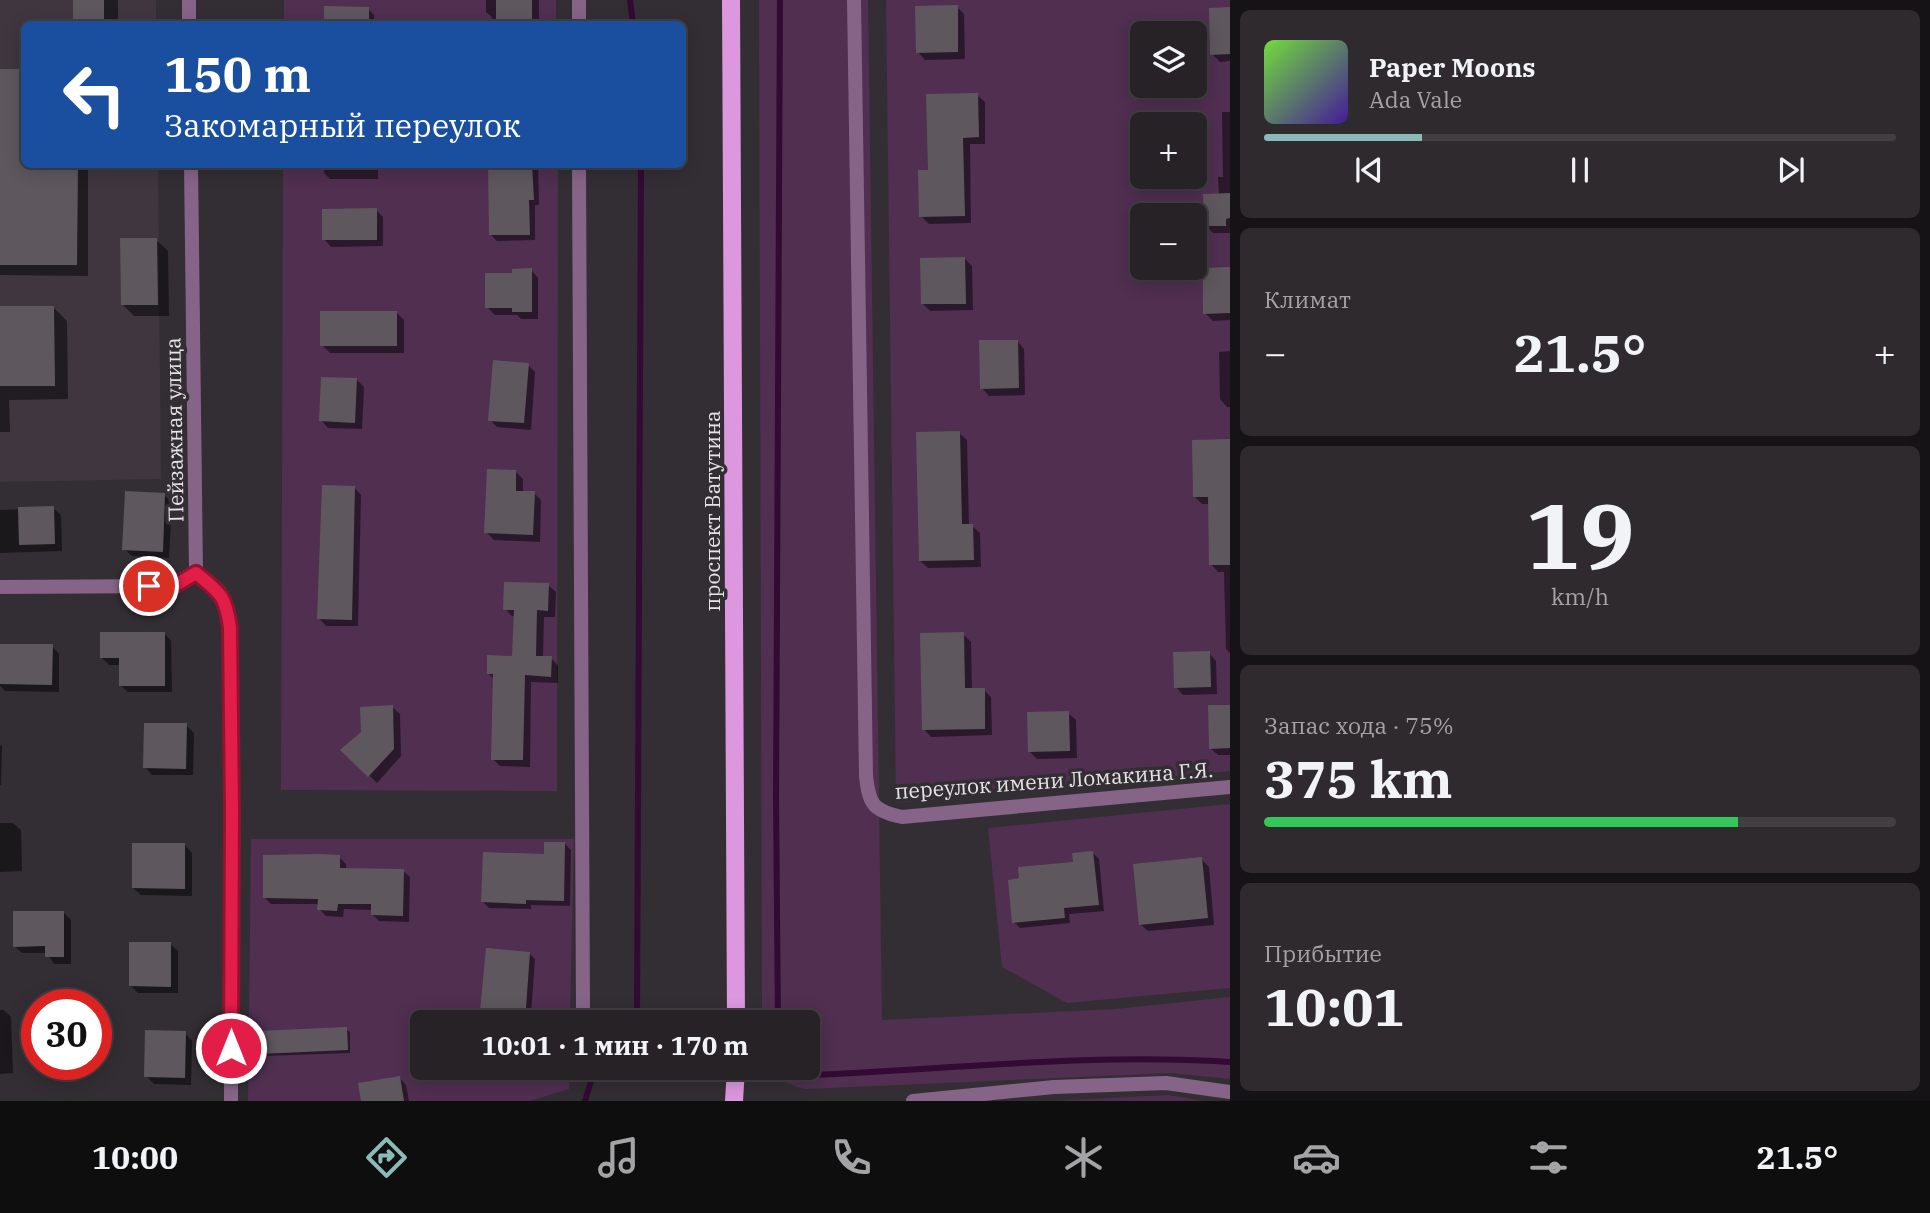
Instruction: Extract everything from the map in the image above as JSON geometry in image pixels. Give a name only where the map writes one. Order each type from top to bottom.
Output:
[{"type":"main road","name":"проспект Ватутина","points":[[731,0],[736,1010]]},
{"type":"main road","points":[[734,1101],[735,1080]]},
{"type":"street","points":[[189,0],[189,21]]},
{"type":"street","points":[[579,0],[579,21]]},
{"type":"street","name":"переулок имени Ломакина Г.Я.","points":[[854,0],[868,797],[883,813],[902,817],[1230,787]]},
{"type":"street","name":"Пейзажная улица","points":[[191,168],[196,573]]},
{"type":"street","points":[[579,168],[583,1010]]},
{"type":"street","points":[[0,587],[174,586],[196,573],[216,590],[227,604],[230,627],[232,810],[231,1101]]},
{"type":"street","points":[[913,1101],[1054,1087],[1167,1083],[1230,1092]]},
{"type":"shaded area","points":[[0,0],[156,0],[156,21],[21,21],[21,168],[158,168],[161,479],[0,482]]},
{"type":"shaded area","points":[[284,0],[556,0],[556,21],[284,21]]},
{"type":"shaded area","points":[[759,0],[868,0],[882,1020],[1115,1009],[1230,997],[1230,1079],[1170,1073],[806,1089],[782,1080],[820,1080],[820,1010],[762,1010]]},
{"type":"shaded area","points":[[886,0],[1230,0],[1230,771],[896,803]]},
{"type":"shaded area","points":[[283,168],[558,168],[557,791],[281,790]]},
{"type":"shaded area","points":[[1230,804],[1230,988],[1067,1003],[1002,967],[988,828]]},
{"type":"shaded area","points":[[251,839],[574,839],[570,1010],[410,1010],[410,1080],[569,1080],[569,1089],[530,1101],[248,1101]]},
{"type":"shaded area","points":[[1168,1095],[1204,1101],[1055,1101]]},
{"type":"building","points":[[73,0],[104,0],[104,21],[73,21]]},
{"type":"building","points":[[496,0],[532,0],[532,21],[496,21]]},
{"type":"building","points":[[958,5],[958,52],[916,53],[915,6]]},
{"type":"building","points":[[324,6],[369,7],[369,21],[324,21]]},
{"type":"building","points":[[1230,7],[1230,54],[1210,55],[1209,8]]},
{"type":"building","points":[[0,69],[21,69],[21,168],[78,168],[77,265],[0,265]]},
{"type":"building","points":[[978,93],[979,137],[963,138],[965,216],[919,217],[918,170],[928,170],[926,94]]},
{"type":"building","points":[[488,168],[532,168],[534,200],[529,200],[530,235],[489,235]]},
{"type":"building","points":[[1230,193],[1230,218],[1226,219],[1226,226],[1207,226],[1207,203],[1203,203],[1203,194]]},
{"type":"building","points":[[377,208],[377,240],[322,240],[322,209]]},
{"type":"building","points":[[120,238],[157,238],[158,305],[121,305]]},
{"type":"building","points":[[965,257],[966,304],[921,304],[920,258]]},
{"type":"building","points":[[1230,267],[1230,313],[1203,314],[1203,280],[1207,280],[1207,268]]},
{"type":"building","points":[[532,268],[532,312],[512,312],[512,308],[485,308],[485,273],[512,273],[512,269]]},
{"type":"building","points":[[0,306],[54,306],[55,386],[0,386]]},
{"type":"building","points":[[320,311],[397,311],[397,346],[320,346]]},
{"type":"building","points":[[979,340],[1018,340],[1019,388],[980,389]]},
{"type":"building","points":[[493,360],[529,363],[524,423],[488,421]]},
{"type":"building","points":[[321,377],[357,378],[355,423],[319,421]]},
{"type":"building","points":[[960,431],[962,524],[973,524],[974,560],[919,561],[916,432]]},
{"type":"building","points":[[1230,439],[1230,565],[1209,565],[1208,497],[1193,497],[1192,440]]},
{"type":"building","points":[[487,469],[516,470],[516,491],[535,491],[533,535],[484,533]]},
{"type":"building","points":[[322,485],[355,486],[352,620],[317,619]]},
{"type":"building","points":[[125,491],[165,493],[163,552],[122,550]]},
{"type":"building","points":[[54,506],[55,544],[19,545],[18,507]]},
{"type":"building","points":[[504,582],[549,583],[548,611],[537,610],[536,656],[552,656],[551,677],[525,675],[523,760],[491,760],[493,674],[487,674],[487,655],[512,656],[514,610],[503,610]]},
{"type":"building","points":[[100,632],[165,632],[165,686],[119,686],[119,658],[100,658]]},
{"type":"building","points":[[964,632],[965,688],[985,688],[985,729],[922,730],[920,633]]},
{"type":"building","points":[[0,644],[53,644],[52,685],[0,684]]},
{"type":"building","points":[[1210,651],[1211,687],[1174,688],[1173,652]]},
{"type":"building","points":[[393,705],[394,749],[368,777],[340,750],[361,732],[360,707]]},
{"type":"building","points":[[1208,705],[1230,705],[1230,748],[1209,749]]},
{"type":"building","points":[[1069,711],[1070,751],[1028,752],[1027,712]]},
{"type":"building","points":[[144,723],[187,723],[186,769],[143,768]]},
{"type":"building","points":[[544,842],[565,842],[564,901],[526,900],[526,904],[481,902],[483,852],[544,854]]},
{"type":"building","points":[[132,843],[185,843],[185,889],[132,888]]},
{"type":"building","points":[[1093,851],[1099,905],[1064,908],[1065,918],[1012,923],[1008,880],[1019,878],[1018,867],[1073,862],[1072,853]]},
{"type":"building","points":[[263,855],[340,855],[340,868],[404,869],[403,916],[371,915],[371,904],[338,904],[337,911],[317,910],[318,899],[263,898]]},
{"type":"building","points":[[1202,857],[1208,918],[1139,925],[1133,864]]},
{"type":"building","points":[[13,911],[64,911],[64,957],[45,957],[45,946],[13,947]]},
{"type":"building","points":[[129,942],[171,942],[171,987],[129,986]]},
{"type":"building","points":[[486,948],[530,952],[526,1010],[480,1010]]},
{"type":"building","points":[[347,1027],[348,1050],[259,1054],[258,1031]]},
{"type":"building","points":[[145,1030],[186,1031],[185,1078],[144,1077]]},
{"type":"building","points":[[400,1076],[404,1101],[361,1101],[358,1083]]},
{"type":"waterway","points":[[630,0],[633,21]]},
{"type":"waterway","points":[[778,1010],[776,798],[780,0]]},
{"type":"waterway","points":[[637,1010],[641,168]]},
{"type":"waterway","points":[[820,1075],[1126,1059],[1230,1062]]},
{"type":"waterway","points":[[585,1101],[591,1080]]},
{"type":"route","points":[[149,586],[174,586],[196,573],[216,590],[227,604],[230,627],[232,810],[231,1048]]}]
